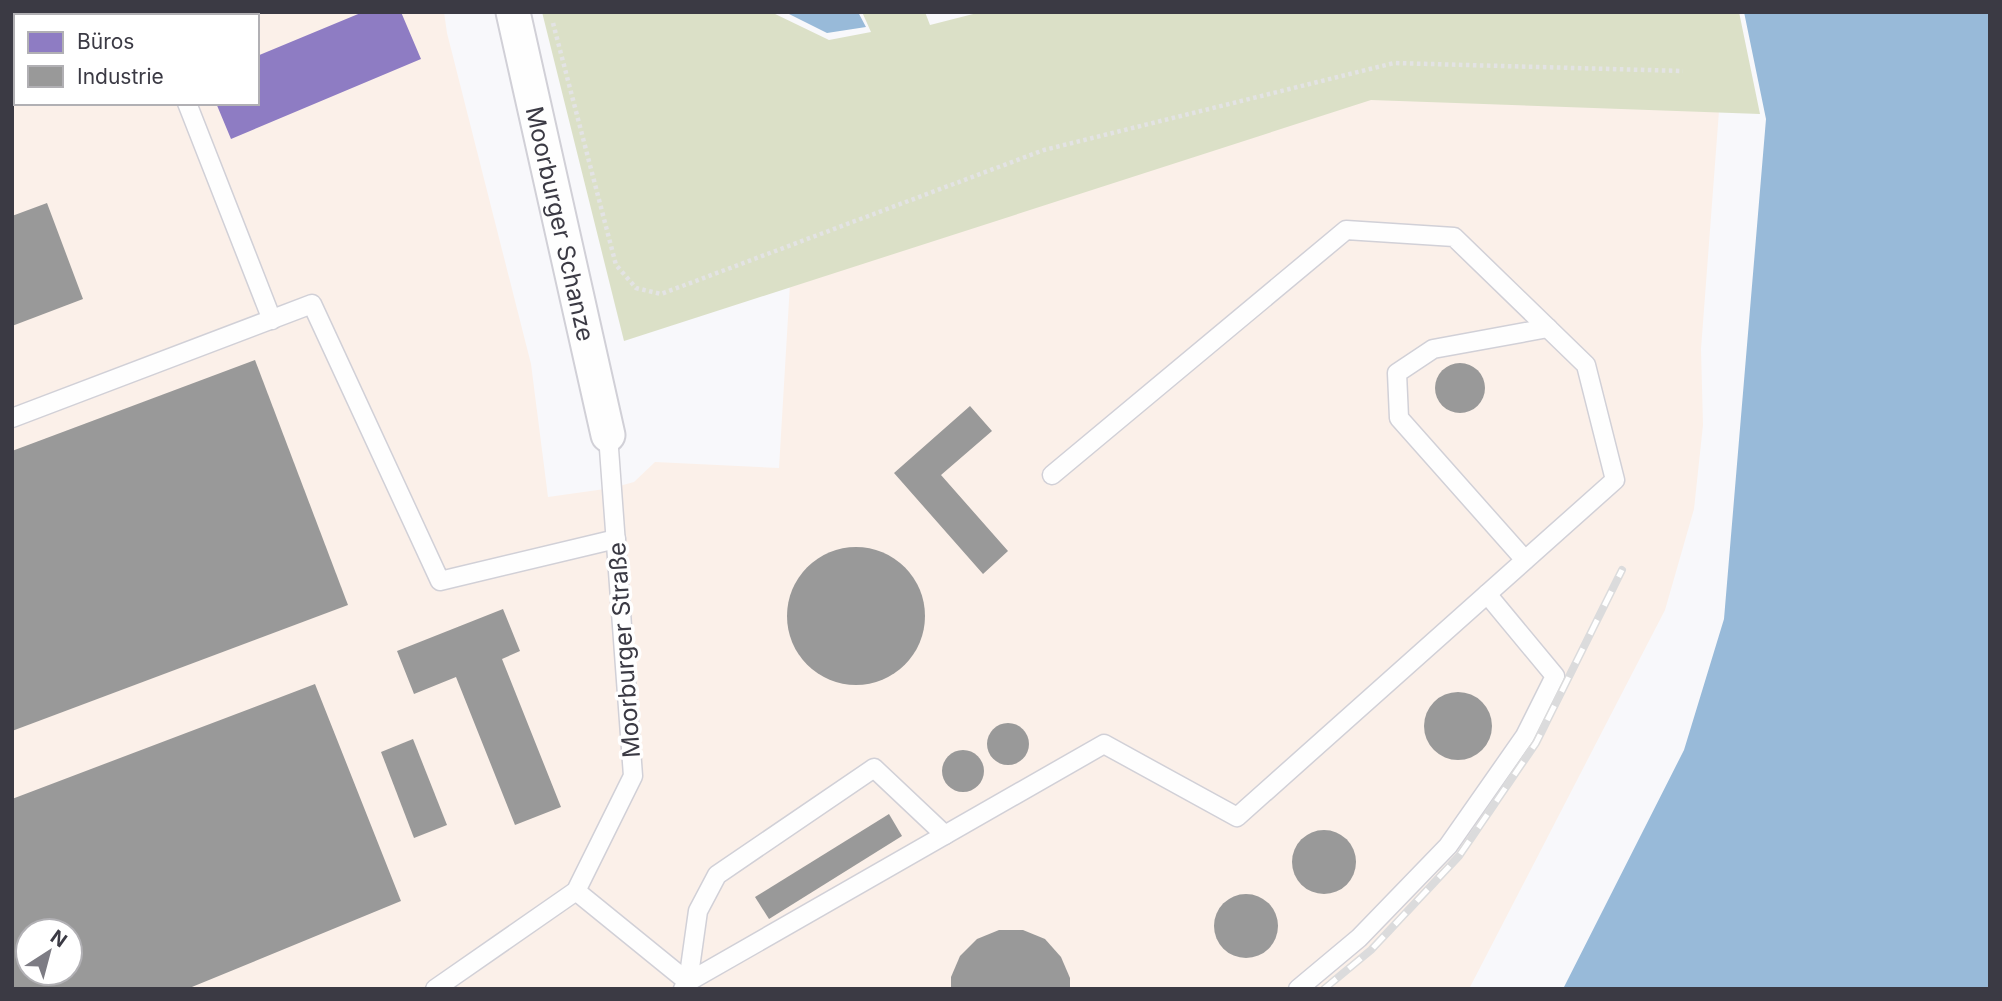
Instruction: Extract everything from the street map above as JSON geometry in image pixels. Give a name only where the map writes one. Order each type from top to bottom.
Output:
[{"type":"street","name":"Moorburger Schanze","points":[[513,12],[608,436]]},
{"type":"lane","points":[[188,105],[272,320]]},
{"type":"lane","points":[[685,986],[1104,744],[1237,817],[1615,480],[1586,365],[1454,237],[1346,229],[1052,475]]},
{"type":"lane","points":[[12,418],[312,304],[440,581],[616,539]]},
{"type":"lane","points":[[1525,560],[1399,418],[1397,373],[1433,349],[1548,328]]},
{"type":"lane","name":"Moorburger Straße","points":[[435,989],[576,891],[633,776],[608,436]]},
{"type":"lane","points":[[1297,989],[1359,938],[1448,846],[1525,736],[1555,676],[1487,594]]},
{"type":"lane","points":[[685,986],[698,911],[716,875],[874,768],[946,835]]},
{"type":"lane","points":[[576,891],[685,986]]},
{"type":"path","points":[[550,12],[616,265],[636,288],[661,294],[1044,150],[1394,63],[1683,71]]},
{"type":"shaded area","points":[[12,12],[444,12],[447,33],[531,364],[548,497],[612,488],[634,482],[655,462],[779,468],[791,267],[1398,89],[1719,111],[1701,349],[1703,425],[1694,509],[1665,610],[1469,989],[12,989]]},
{"type":"green space","points":[[542,12],[771,12],[829,40],[871,32],[862,12],[925,12],[930,25],[981,12],[1739,12],[1760,114],[1371,100],[624,341]]},
{"type":"water","points":[[785,12],[858,12],[866,27],[827,33]]},
{"type":"water","points":[[1744,12],[1990,12],[1990,989],[1563,989],[1684,750],[1724,619],[1766,119]]},
{"type":"building: Büros","points":[[363,12],[401,12],[421,59],[231,139],[217,105],[259,105],[259,55]]},
{"type":"building: Industrie","points":[[47,203],[83,299],[12,326],[12,216]]},
{"type":"building: Industrie","points":[[255,360],[348,605],[12,731],[12,451]]},
{"type":"building: Industrie","points":[[1460,363],[1478,370],[1485,388],[1478,406],[1460,413],[1442,406],[1435,388],[1442,370]]},
{"type":"building: Industrie","points":[[970,406],[992,431],[941,475],[1008,551],[983,574],[894,473]]},
{"type":"building: Industrie","points":[[856,547],[882,552],[905,567],[920,590],[925,616],[920,642],[905,665],[882,680],[856,685],[830,680],[807,665],[792,642],[787,616],[792,590],[807,567],[830,552]]},
{"type":"building: Industrie","points":[[503,609],[520,651],[502,659],[561,807],[515,825],[456,677],[414,694],[397,651]]},
{"type":"building: Industrie","points":[[315,684],[401,901],[187,989],[12,989],[12,799]]},
{"type":"building: Industrie","points":[[1451,692],[1465,692],[1477,697],[1487,707],[1492,726],[1487,745],[1477,755],[1465,760],[1451,760],[1439,755],[1429,745],[1424,733],[1424,719],[1429,707],[1439,697]]},
{"type":"building: Industrie","points":[[1008,723],[1023,729],[1029,744],[1023,759],[1008,765],[993,759],[987,744],[993,729]]},
{"type":"building: Industrie","points":[[413,739],[447,825],[414,838],[381,752]]},
{"type":"building: Industrie","points":[[963,750],[978,756],[984,771],[978,786],[963,792],[948,786],[942,771],[948,756]]},
{"type":"building: Industrie","points":[[889,814],[902,836],[769,919],[755,897]]},
{"type":"building: Industrie","points":[[1324,830],[1342,836],[1350,844],[1356,862],[1350,880],[1342,888],[1324,894],[1306,888],[1298,880],[1292,862],[1298,844],[1306,836]]},
{"type":"building: Industrie","points":[[1246,894],[1264,900],[1272,908],[1278,926],[1272,944],[1264,952],[1246,958],[1228,952],[1220,944],[1214,926],[1220,908],[1228,900]]},
{"type":"building: Industrie","points":[[999,930],[1023,930],[1045,939],[1061,957],[1070,978],[1070,989],[951,989],[951,977],[960,956],[977,939]]},
{"type":"railway","points":[[1324,989],[1371,950],[1459,856],[1536,743],[1622,570]]}]
